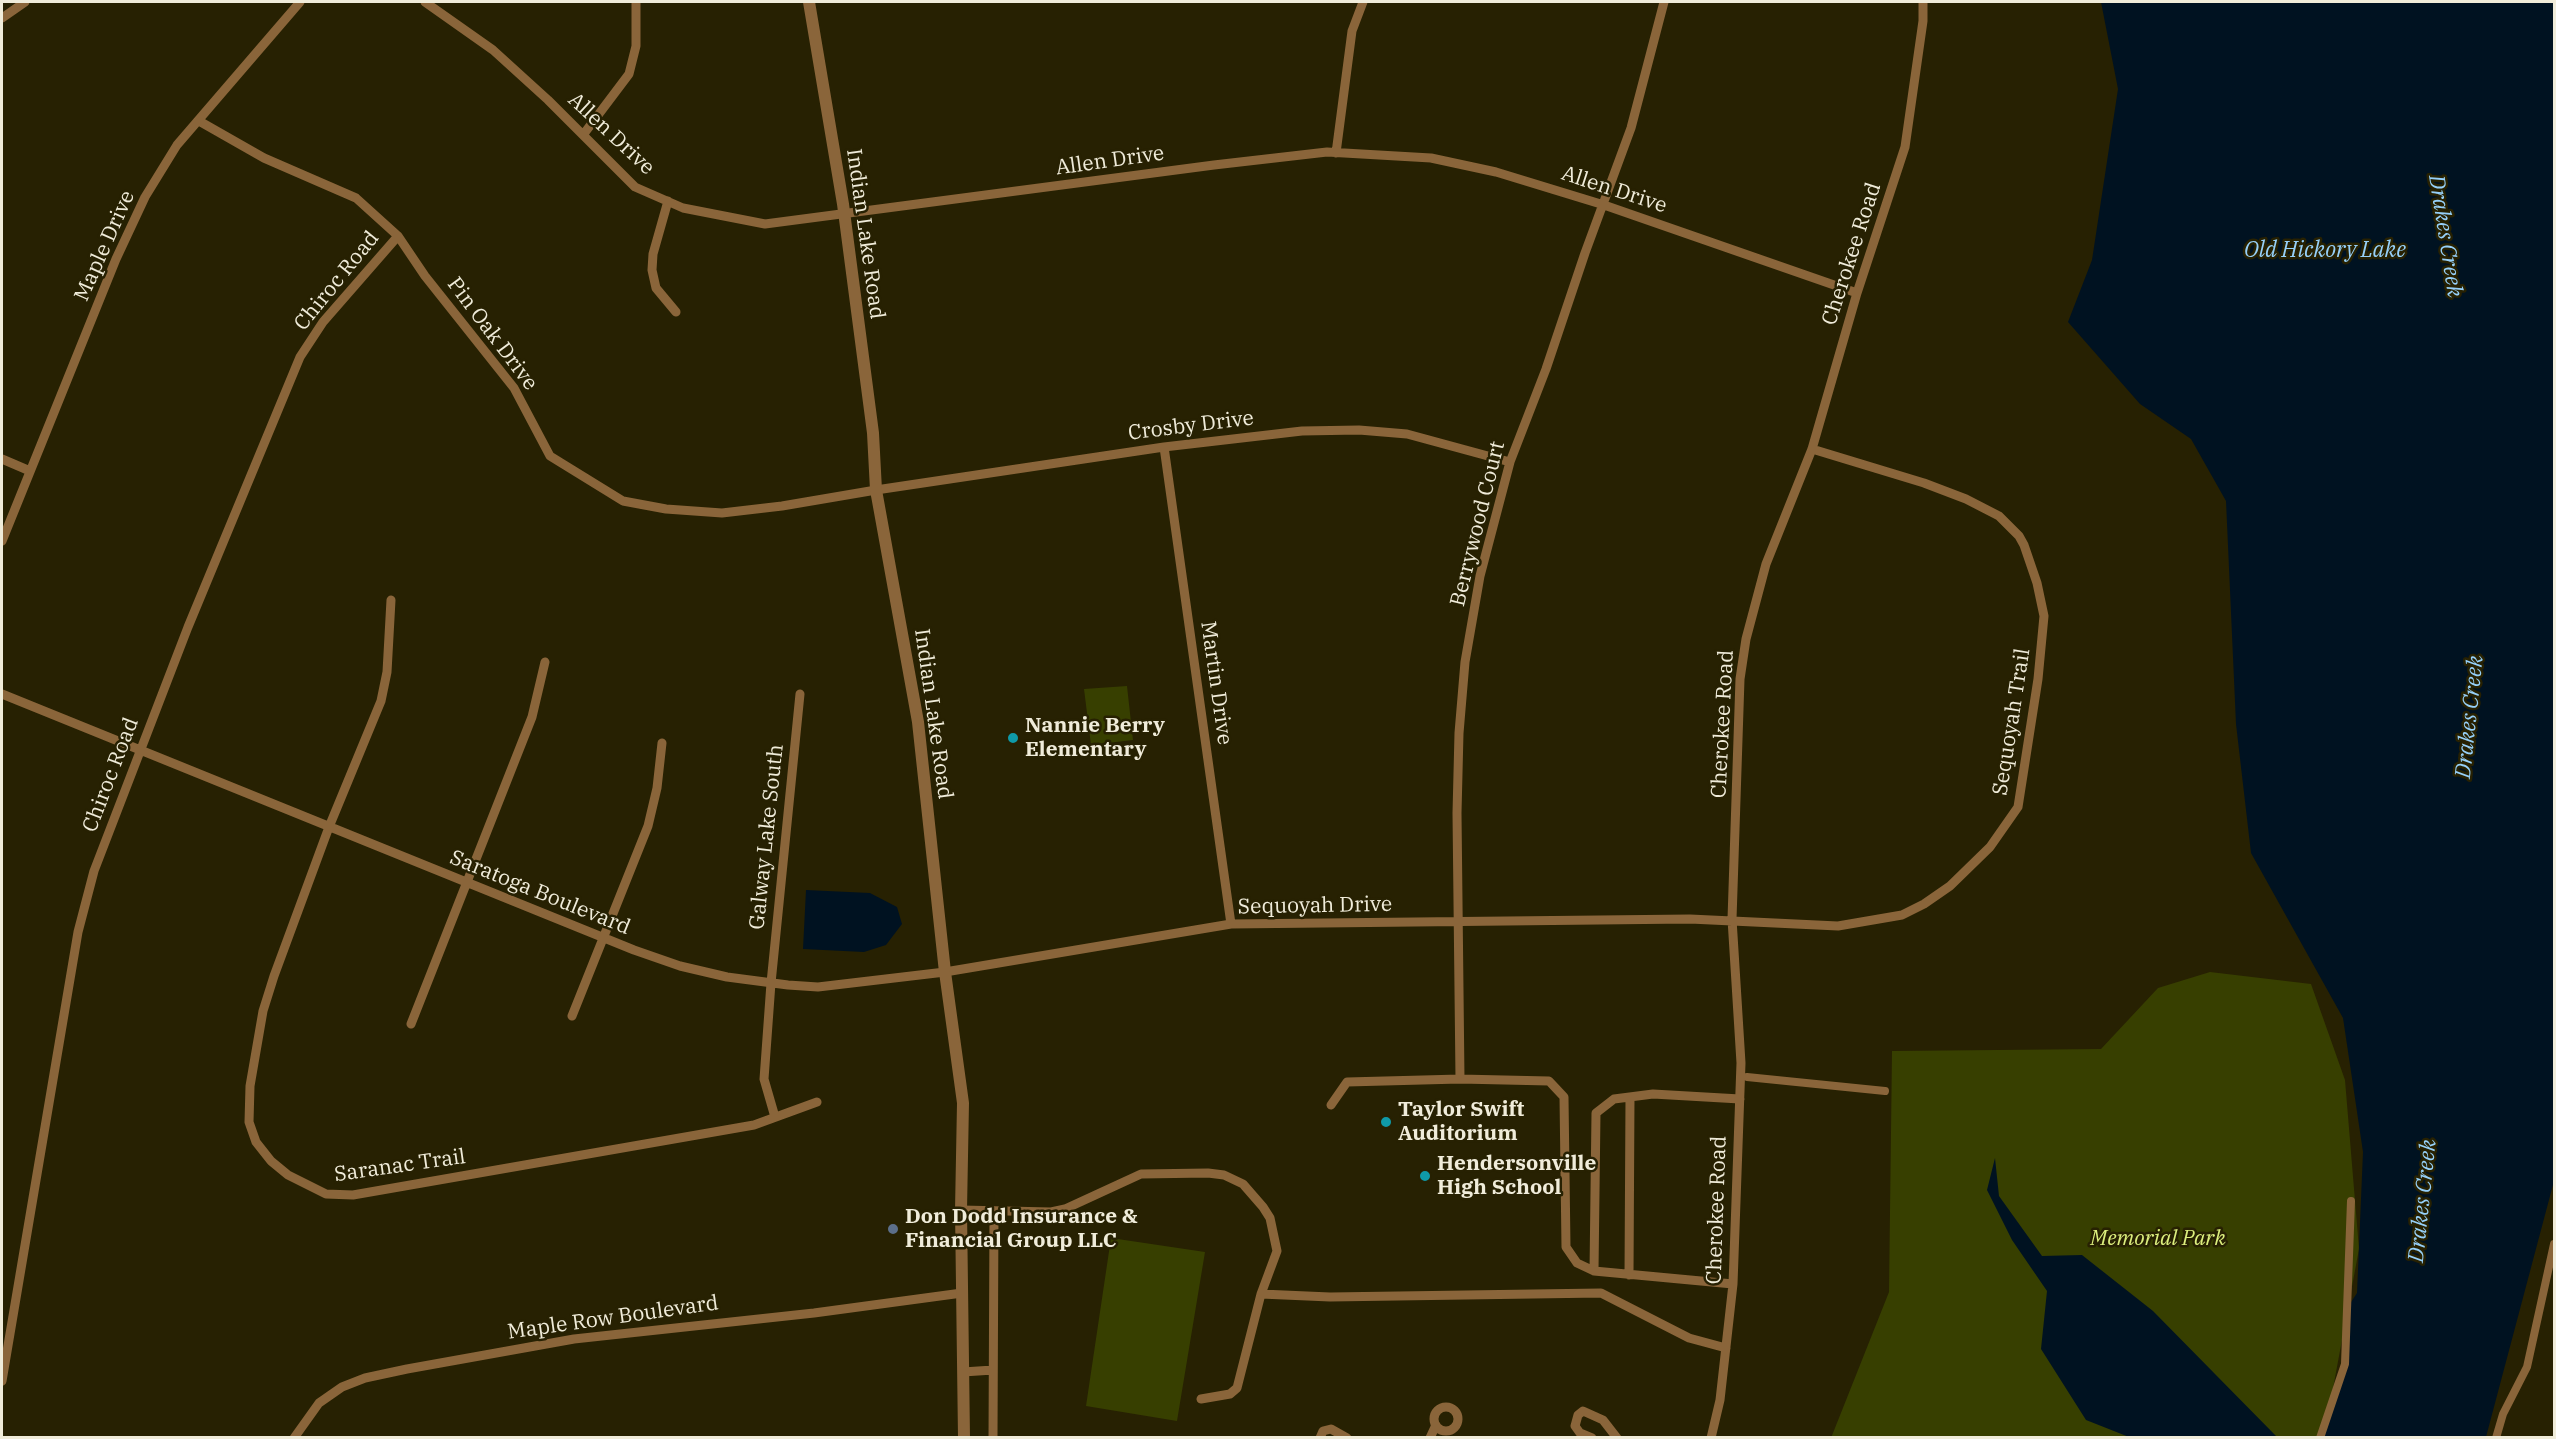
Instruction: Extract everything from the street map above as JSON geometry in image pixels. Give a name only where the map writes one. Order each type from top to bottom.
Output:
[{"type":"street","points":[[2,18],[25,2]]},
{"type":"street","name":"Maple Drive","points":[[2,541],[116,259],[145,197],[177,145],[300,2]]},
{"type":"street","name":"Allen Drive","points":[[425,2],[493,50],[635,187],[683,208],[765,224],[1214,165],[1336,153],[1431,158],[1496,172],[1604,205],[1857,293]]},
{"type":"street","points":[[583,135],[629,74],[636,46],[636,2]]},
{"type":"street","name":"Indian Lake Road","points":[[809,2],[844,214],[873,433],[876,490],[918,723],[945,972],[963,1103],[960,1210],[964,1437]]},
{"type":"street","points":[[1336,153],[1352,31],[1363,2]]},
{"type":"street","name":"Berrywood Court","points":[[1460,1079],[1457,813],[1465,662],[1480,576],[1510,462],[1546,369],[1585,253],[1631,128],[1663,2]]},
{"type":"street","name":"Cherokee Road","points":[[1711,1437],[1720,1400],[1733,1284],[1741,1063],[1732,920],[1740,679],[1746,639],[1766,564],[1812,449],[1857,293],[1905,147],[1923,21],[1923,2]]},
{"type":"street","name":"Pin Oak Drive","points":[[199,121],[264,158],[356,198],[398,236],[425,276],[514,387],[550,456],[623,501],[666,509],[722,513],[782,506],[876,490]]},
{"type":"street","points":[[668,201],[653,254],[652,270],[656,288],[676,312]]},
{"type":"street","name":"Chiroc Road","points":[[2,1381],[78,932],[94,871],[139,751],[300,357],[323,322],[398,236]]},
{"type":"street","name":"Crosby Drive","points":[[876,490],[1164,447],[1302,431],[1359,430],[1407,434],[1510,462]]},
{"type":"street","name":"Martin Drive","points":[[1164,447],[1232,924]]},
{"type":"street","name":"Sequoyah Trail","points":[[1690,919],[1838,926],[1902,915],[1950,886],[1990,847],[2018,807],[2037,687],[2044,616],[2037,583],[2019,536],[1999,516],[1966,499],[1924,483],[1812,449]]},
{"type":"street","points":[[2,459],[30,471]]},
{"type":"street","name":"Saranac Trail","points":[[391,600],[387,672],[381,702],[329,827],[263,1011],[250,1086],[249,1122],[256,1142],[271,1161],[288,1175],[326,1194],[353,1195],[754,1125],[817,1102]]},
{"type":"street","points":[[411,1024],[532,717],[545,662]]},
{"type":"street","name":"Saratoga Boulevard","points":[[2,694],[604,938],[680,966],[727,977],[818,987],[945,972]]},
{"type":"street","name":"Galway Lake South","points":[[775,1117],[764,1078],[771,982],[800,694]]},
{"type":"street","points":[[572,1016],[648,826],[657,788],[662,743]]},
{"type":"street","name":"Sequoyah Drive","points":[[945,972],[1232,924],[1690,919]]},
{"type":"street","points":[[1747,1077],[1885,1091]]},
{"type":"street","points":[[1331,1105],[1347,1082],[1460,1079],[1549,1081],[1564,1097],[1566,1247],[1577,1263],[1593,1271],[1733,1284]]},
{"type":"street","points":[[1593,1271],[1596,1113],[1614,1098],[1653,1094],[1740,1099]]},
{"type":"street","points":[[1629,1275],[1630,1097]]},
{"type":"street","points":[[960,1210],[1051,1212],[1065,1209],[1141,1174],[1208,1173],[1224,1175],[1243,1184],[1270,1218],[1277,1251],[1261,1294],[1236,1388],[1230,1394],[1201,1399]]},
{"type":"street","points":[[2320,1437],[2345,1364],[2351,1201]]},
{"type":"street","points":[[993,1437],[994,1211]]},
{"type":"street","points":[[2496,1437],[2503,1414],[2527,1367],[2554,1244]]},
{"type":"street","name":"Maple Row Boulevard","points":[[294,1437],[319,1403],[342,1387],[365,1378],[397,1371],[574,1338],[814,1313],[962,1293]]},
{"type":"street","points":[[1261,1294],[1330,1297],[1601,1293],[1689,1338],[1726,1348]]},
{"type":"street","points":[[963,1372],[993,1370]]},
{"type":"street","points":[[1445,1407],[1453,1409],[1458,1415],[1458,1423],[1446,1434],[1436,1425],[1434,1418],[1438,1410],[1445,1407]]},
{"type":"street","points":[[1592,1437],[1580,1432],[1575,1426],[1578,1415],[1583,1411],[1603,1420],[1617,1437]]},
{"type":"street","points":[[1430,1437],[1436,1425]]},
{"type":"street","points":[[1320,1437],[1323,1431],[1331,1429],[1347,1437]]},
{"type":"green space","points":[[1127,686],[1133,740],[1091,745],[1084,689]]},
{"type":"green space","name":"Memorial Park","points":[[2210,972],[2311,984],[2345,1080],[2359,1249],[2328,1415],[2321,1437],[1831,1438],[1889,1292],[1892,1051],[2101,1049],[2158,988]]},
{"type":"green space","points":[[1111,1238],[1205,1252],[1177,1421],[1086,1406]]},
{"type":"water","name":"Old Hickory Lake","points":[[2101,2],[2554,2],[2554,1181],[2486,1437],[2321,1437],[2345,1364],[2344,1313],[2357,1293],[2363,1152],[2343,1018],[2251,853],[2236,724],[2226,501],[2191,439],[2140,404],[2068,322],[2092,260],[2118,89]]},
{"type":"water","points":[[806,890],[870,893],[897,907],[902,924],[886,945],[864,952],[803,949]]},
{"type":"water","points":[[1995,1158],[1999,1196],[2042,1256],[2082,1255],[2153,1311],[2277,1437],[2129,1437],[2086,1420],[2041,1349],[2047,1291],[2012,1240],[1987,1190]]},
{"type":"place","name":"Nannie Berry Elementary","points":[[1013,738]]},
{"type":"place","name":"Taylor Swift Auditorium","points":[[1386,1122]]},
{"type":"place","name":"Hendersonville High School","points":[[1425,1176]]},
{"type":"place","name":"Don Dodd Insurance & Financial Group LLC","points":[[893,1229]]},
{"type":"water label","name":"Drakes Creek","points":[[2445,236]]},
{"type":"water label","name":"Drakes Creek","points":[[2470,717]]},
{"type":"water label","name":"Drakes Creek","points":[[2423,1201]]}]
